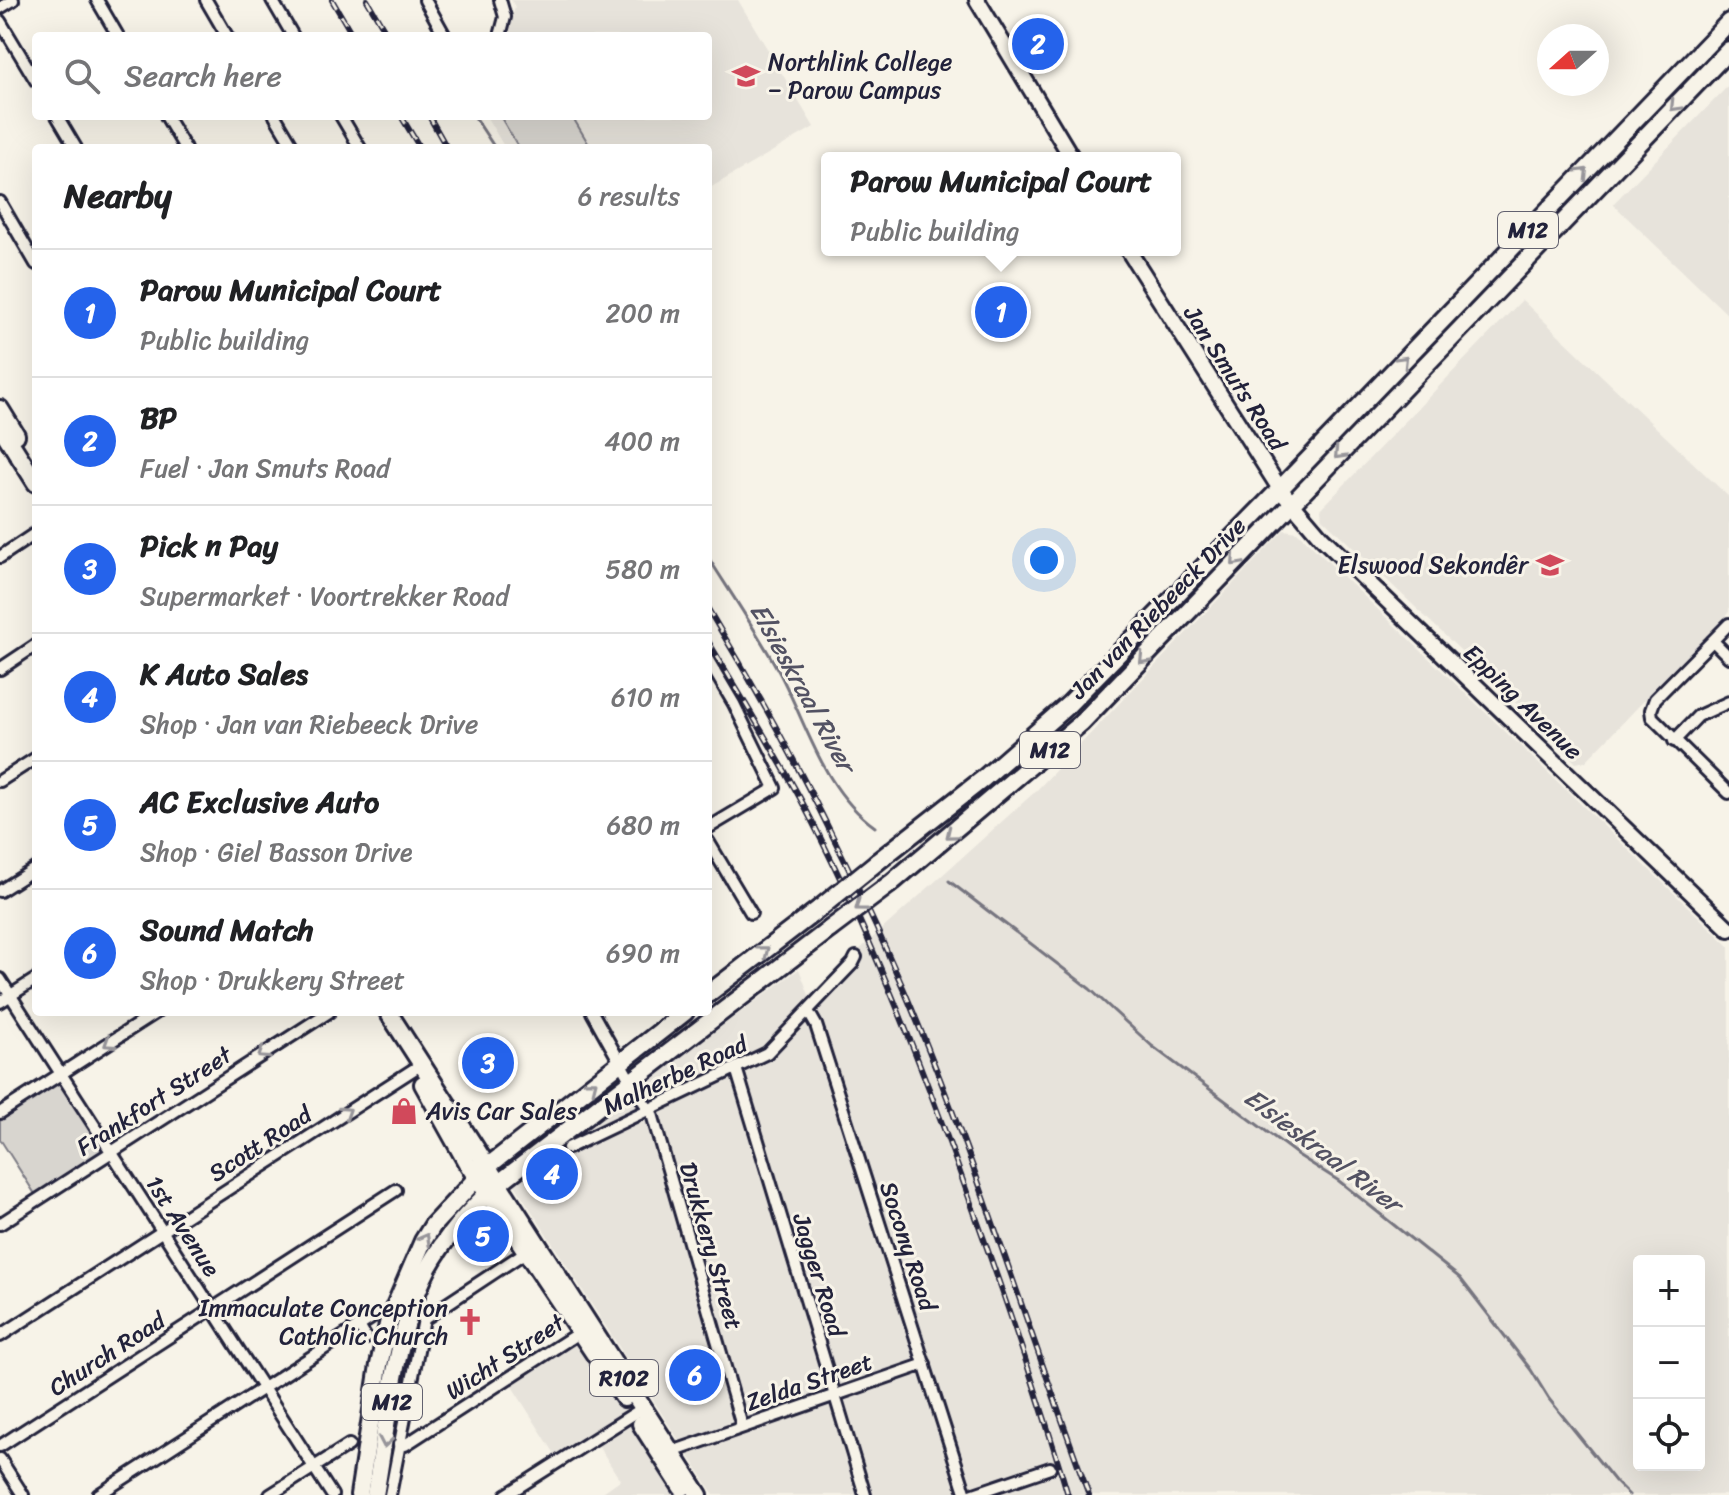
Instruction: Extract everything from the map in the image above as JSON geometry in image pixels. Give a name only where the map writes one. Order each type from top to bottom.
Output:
[{"type":"main road","name":"Jan van Riebeeck Drive","points":[[712,991],[983,779],[1069,704],[1729,22]]},
{"type":"main road","name":"Jan van Riebeeck Drive","points":[[493,1188],[890,884],[1081,723],[1729,50]]},
{"type":"main road","points":[[0,409],[32,459]]},
{"type":"main road","points":[[0,426],[32,477]]},
{"type":"main road","name":"R102","points":[[380,1016],[450,1108],[482,1172]]},
{"type":"main road","name":"R102","points":[[390,1016],[482,1172],[693,1494]]},
{"type":"main road","name":"M12","points":[[359,1495],[389,1320],[433,1225],[482,1172],[680,1016]]},
{"type":"main road","points":[[450,1108],[465,1121],[485,1149],[494,1151],[520,1142]]},
{"type":"main road","name":"R102","points":[[493,1188],[527,1251],[586,1329]]},
{"type":"main road","name":"M12","points":[[375,1495],[399,1362],[418,1292],[428,1268],[452,1231],[493,1188]]},
{"type":"street","points":[[0,8],[13,0]]},
{"type":"street","points":[[97,0],[116,32]]},
{"type":"street","points":[[206,0],[225,32]]},
{"type":"street","points":[[272,0],[291,32]]},
{"type":"street","points":[[425,0],[443,32]]},
{"type":"street","points":[[500,0],[505,17],[501,32]]},
{"type":"street","points":[[977,0],[1068,152]]},
{"type":"street","points":[[0,21],[32,74]]},
{"type":"street","points":[[59,120],[74,144]]},
{"type":"street","points":[[168,120],[183,144]]},
{"type":"street","points":[[277,120],[292,144]]},
{"type":"street","points":[[343,120],[358,144]]},
{"type":"street","points":[[0,202],[32,257]]},
{"type":"street","name":"Jan Smuts Road","points":[[1132,256],[1291,503]]},
{"type":"street","name":"Epping Avenue","points":[[1291,503],[1395,610],[1729,929]]},
{"type":"street","points":[[0,557],[32,536]]},
{"type":"street","points":[[1729,624],[1655,699],[1651,710],[1652,717],[1674,741],[1729,793]]},
{"type":"street","points":[[1713,641],[1729,657]]},
{"type":"street","points":[[0,669],[32,648]]},
{"type":"street","points":[[712,667],[775,788],[712,826]]},
{"type":"street","points":[[1674,741],[1698,716],[1729,702]]},
{"type":"street","points":[[0,781],[32,761]]},
{"type":"street","points":[[712,848],[751,913]]},
{"type":"street","points":[[0,891],[32,871]]},
{"type":"street","name":"Malherbe Road","points":[[568,1148],[767,1053],[856,957]]},
{"type":"street","name":"1st Avenue","points":[[0,979],[332,1495]]},
{"type":"street","points":[[0,1002],[32,981]]},
{"type":"street","name":"Socony Road","points":[[808,1011],[816,1025],[968,1495]]},
{"type":"street","points":[[0,1113],[151,1016]]},
{"type":"street","name":"Frankfort Street","points":[[0,1224],[323,1016]]},
{"type":"street","name":"Drukkery Street","points":[[594,1016],[652,1114],[742,1426]]},
{"type":"street","name":"Scott Road","points":[[0,1336],[418,1066]]},
{"type":"street","name":"Jagger Road","points":[[736,1068],[865,1495]]},
{"type":"street","name":"Church Road","points":[[0,1446],[396,1190]]},
{"type":"street","points":[[390,1495],[420,1327],[424,1319],[527,1251]]},
{"type":"street","points":[[98,1495],[370,1319]]},
{"type":"street","points":[[359,1326],[366,1338]]},
{"type":"street","name":"Wicht Street","points":[[399,1444],[405,1445],[586,1329]]},
{"type":"street","name":"Zelda Street","points":[[666,1453],[925,1364]]},
{"type":"street","points":[[506,1495],[639,1411]]},
{"type":"street","points":[[270,1495],[349,1445]]},
{"type":"street","points":[[0,1459],[23,1495]]},
{"type":"street","points":[[968,1495],[1050,1468]]},
{"type":"shaded area","name":"Northlink College – Parow Campus","points":[[511,0],[738,0],[814,127],[712,187],[712,144],[503,144],[488,120],[712,120],[712,32],[508,32],[515,7]]},
{"type":"shaded area","points":[[1729,85],[1729,316],[1613,204]]},
{"type":"shaded area","points":[[502,120],[574,120],[589,144],[517,144]]},
{"type":"shaded area","name":"Elswood Sekondêr","points":[[1522,300],[1729,497],[1729,612],[1586,761],[1576,763],[1531,718],[1526,709],[1523,710],[1322,518],[1321,509]]},
{"type":"shaded area","points":[[1284,530],[1297,532],[1729,946],[1729,1495],[714,1495],[513,1182],[799,969],[809,995],[1036,791]]},
{"type":"shaded area","points":[[60,1082],[103,1150],[35,1194],[0,1139],[0,1121]]},
{"type":"shaded area","points":[[580,1333],[685,1495],[605,1495],[603,1492],[620,1480],[595,1440],[560,1462],[508,1380]]},
{"type":"waterway","name":"Elsieskraal River","points":[[477,120],[492,144]]},
{"type":"waterway","name":"Elsieskraal River","points":[[712,563],[779,672],[829,776],[857,812],[875,827]]},
{"type":"waterway","name":"Elsieskraal River","points":[[949,881],[1090,989],[1152,1046],[1298,1155],[1339,1181],[1460,1278],[1531,1370],[1549,1399],[1629,1495]]},
{"type":"railway","points":[[332,0],[351,32]]},
{"type":"railway","points":[[367,0],[386,32]]},
{"type":"railway","points":[[403,120],[418,144]]},
{"type":"railway","points":[[431,120],[445,144]]},
{"type":"railway","points":[[712,616],[812,796],[904,990],[977,1178],[1089,1495]]},
{"type":"railway","points":[[712,648],[800,798],[848,895],[891,994],[995,1269],[1068,1495]]},
{"type":"place","name":"BP","points":[[1038,44]]},
{"type":"place","name":"Northlink College – Parow Campus","points":[[746,76]]},
{"type":"place","name":"Parow Municipal Court","points":[[1001,312]]},
{"type":"place","name":"Elswood Sekondêr","points":[[1550,565]]},
{"type":"place","name":"Pick n Pay","points":[[488,1063]]},
{"type":"place","name":"Avis Car Sales","points":[[404,1111]]},
{"type":"place","name":"K Auto Sales","points":[[552,1174]]},
{"type":"place","name":"AC Exclusive Auto","points":[[483,1236]]},
{"type":"place","name":"Immaculate Conception Catholic Church","points":[[470,1322]]},
{"type":"place","name":"Sound Match","points":[[695,1375]]}]
